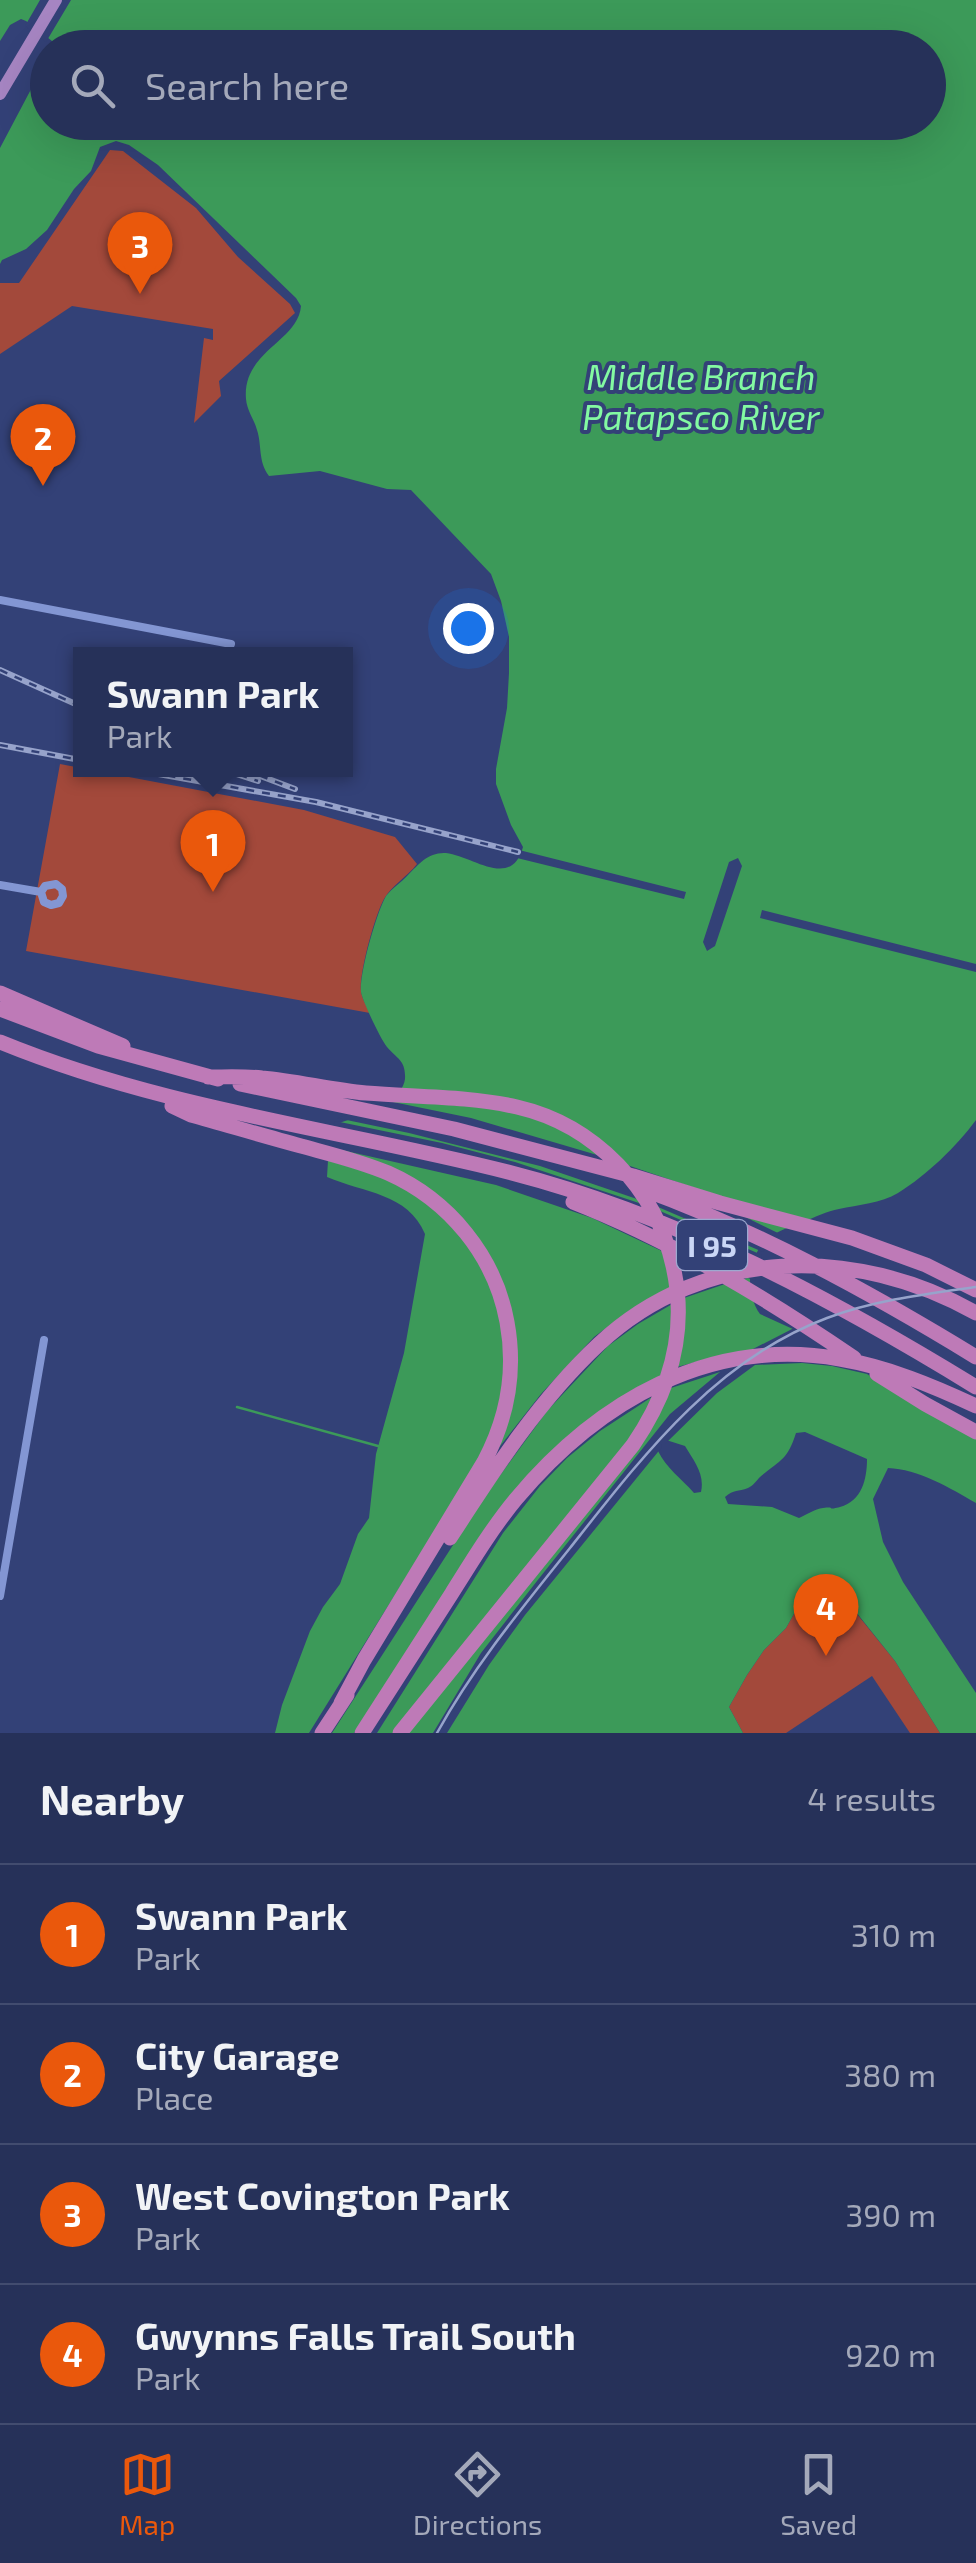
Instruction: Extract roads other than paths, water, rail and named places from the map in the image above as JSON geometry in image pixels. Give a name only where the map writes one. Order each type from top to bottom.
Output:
[{"type":"highway","points":[[0,993],[106,1037],[153,1062]]},
{"type":"highway","name":"I 95","points":[[0,1009],[84,1041],[208,1077],[421,1122],[542,1153],[666,1198],[760,1238],[863,1290],[976,1357]]},
{"type":"highway","name":"I 95","points":[[0,1042],[137,1090],[509,1173],[647,1218],[833,1302],[976,1387]]},
{"type":"highway","points":[[0,1054],[61,1065]]},
{"type":"highway","points":[[208,1077],[263,1078],[348,1091],[496,1103],[546,1116],[582,1134],[624,1170],[654,1213],[670,1252],[678,1296],[678,1338],[669,1376],[654,1412],[400,1733]]},
{"type":"highway","points":[[137,1090],[191,1115],[360,1163],[409,1184],[436,1202],[465,1232],[482,1255],[502,1302],[510,1364],[506,1408],[497,1436],[342,1703]]},
{"type":"highway","points":[[542,1153],[852,1238],[926,1265],[976,1290]]},
{"type":"highway","points":[[426,1154],[548,1193],[629,1226],[765,1299],[881,1376],[976,1432]]},
{"type":"highway","points":[[322,1733],[528,1424],[599,1344],[651,1306],[726,1275],[827,1265],[900,1279],[976,1313]]},
{"type":"highway","points":[[362,1733],[513,1502],[576,1439],[648,1388],[705,1365],[746,1357],[802,1354],[888,1370],[976,1406]]},
{"type":"main road","points":[[38,30],[56,0]]},
{"type":"main road","points":[[0,94],[30,44]]},
{"type":"street","points":[[0,600],[231,644]]},
{"type":"street","points":[[0,885],[41,892]]},
{"type":"street","points":[[0,1596],[44,1340]]},
{"type":"water","name":"Middle Branch Patapsco River","points":[[0,0],[976,0],[976,1120],[940,1160],[898,1193],[834,1210],[769,1238],[754,1260],[750,1282],[760,1314],[870,1364],[976,1427],[976,1503],[922,1476],[888,1468],[873,1499],[883,1542],[903,1582],[976,1693],[976,1733],[940,1733],[895,1661],[832,1582],[818,1581],[808,1589],[786,1628],[764,1650],[729,1707],[743,1733],[275,1733],[310,1631],[340,1584],[358,1534],[369,1518],[376,1454],[404,1353],[425,1234],[408,1210],[396,1202],[327,1177],[329,1144],[339,1123],[391,1106],[405,1079],[402,1064],[384,1043],[362,996],[366,958],[386,896],[424,860],[446,853],[500,869],[517,860],[523,847],[496,784],[507,708],[509,637],[491,574],[411,490],[387,489],[320,471],[269,476],[247,403],[247,383],[252,369],[291,329],[301,306],[158,165],[129,145],[116,141],[100,147],[91,171],[47,230],[26,249],[0,264],[0,148],[30,91],[30,140],[946,140],[946,30],[38,30],[21,19],[10,25],[0,41]],"holes":[[[805,1432],[867,1459],[864,1481],[854,1500],[833,1509],[820,1509],[799,1518],[772,1507],[728,1504],[725,1497],[751,1486],[778,1463],[796,1433]],[[663,1439],[685,1446],[700,1473],[701,1492],[694,1493],[658,1451]]]},
{"type":"waterway","points":[[237,1407],[378,1446]]},
{"type":"tram line","points":[[437,1733],[499,1638],[597,1514],[653,1446],[715,1385],[787,1336],[827,1318],[882,1302],[976,1287]]},
{"type":"railway","points":[[0,670],[73,703]]},
{"type":"railway","points":[[0,745],[73,759]]},
{"type":"railway","points":[[175,777],[316,802],[518,852]]},
{"type":"railway","points":[[246,777],[258,781]]},
{"type":"railway","points":[[263,777],[295,789]]},
{"type":"place","name":"West Covington Park","points":[[140,294]]},
{"type":"place","name":"City Garage","points":[[43,486]]},
{"type":"place","name":"Swann Park","points":[[213,892]]},
{"type":"place","name":"Gwynns Falls Trail South","points":[[826,1656]]}]
